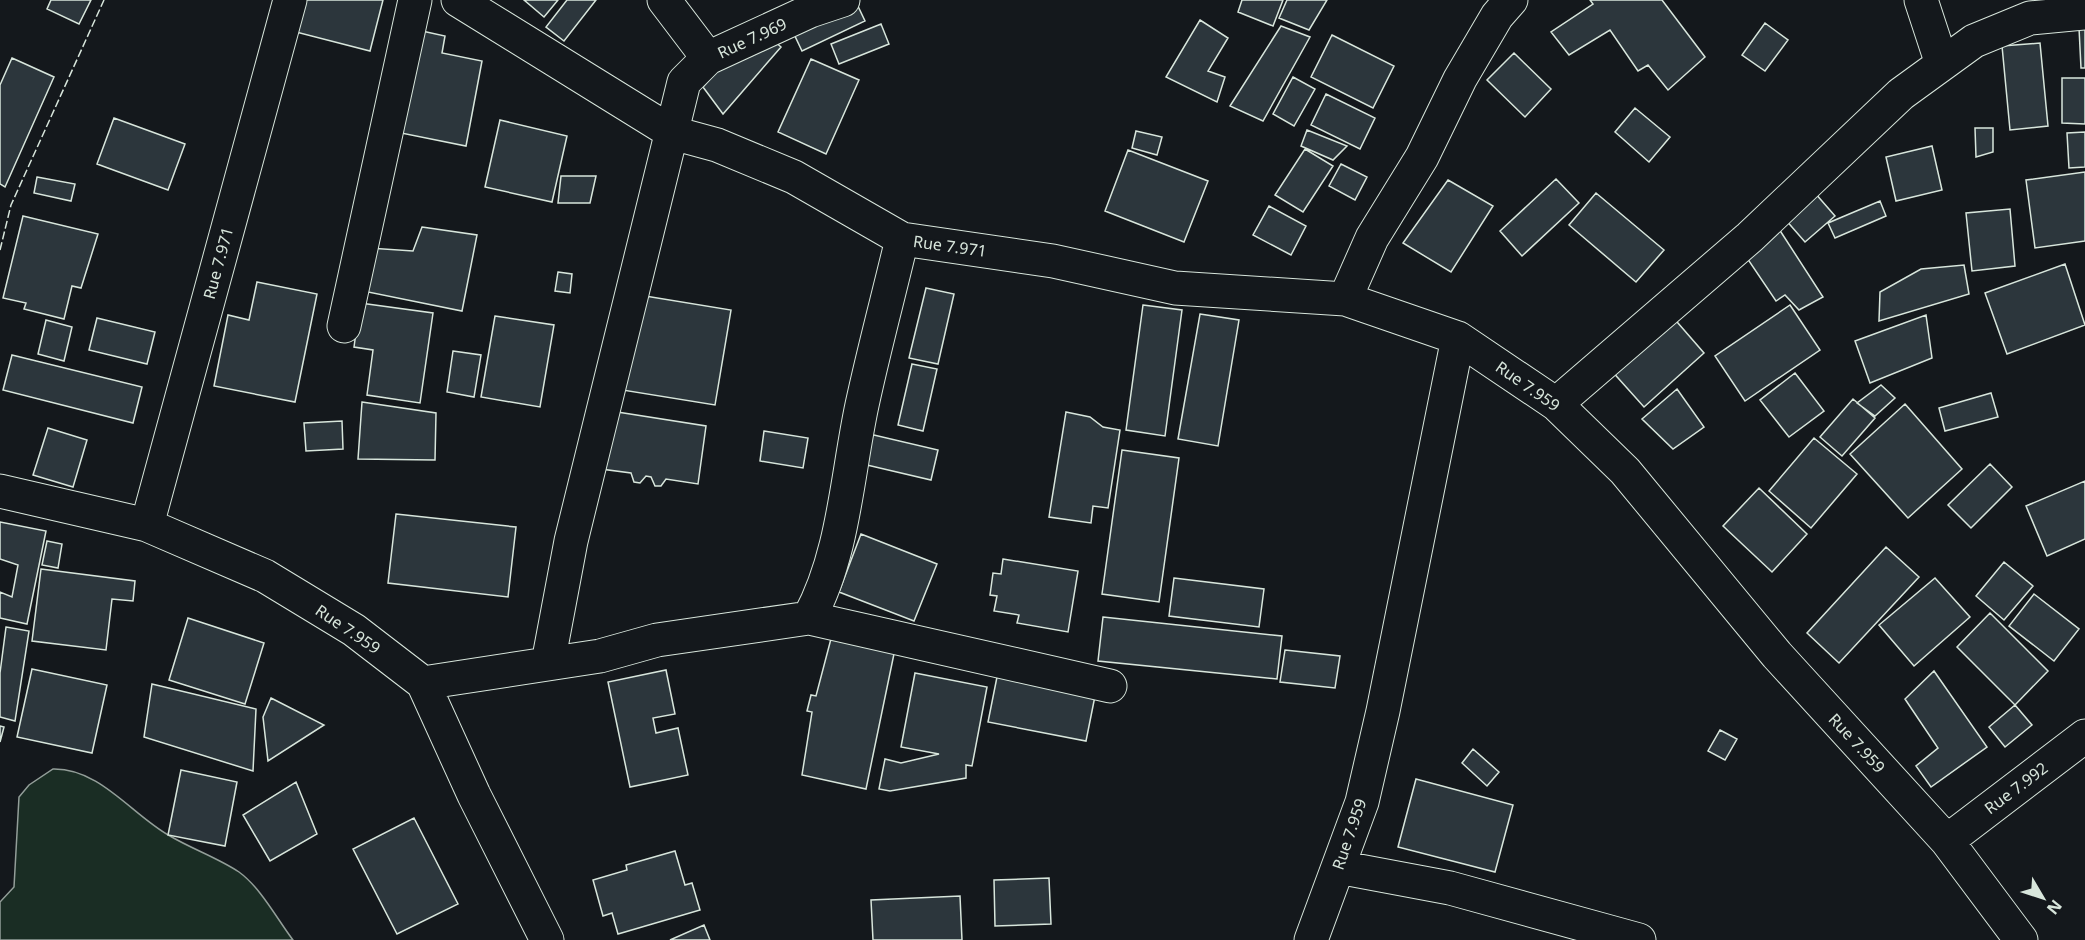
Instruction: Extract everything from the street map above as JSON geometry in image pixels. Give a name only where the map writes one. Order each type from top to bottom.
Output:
[{"type":"street","name":"Rue 7.971","points":[[147,525],[290,0]]},
{"type":"street","points":[[344,326],[415,0]]},
{"type":"street","name":"Rue 7.971","points":[[458,0],[673,133],[717,145],[794,177],[902,239],[1053,261],[1175,288],[1345,299],[1458,338]]},
{"type":"street","points":[[664,0],[708,58]]},
{"type":"street","name":"Rue 7.969","points":[[548,663],[571,541],[684,82],[708,58],[810,11],[843,0]]},
{"type":"street","points":[[1345,299],[1372,238],[1422,157],[1460,79],[1497,16],[1511,0]]},
{"type":"street","points":[[1921,0],[1942,64]]},
{"type":"street","points":[[1556,404],[1750,237],[1901,94],[1974,41],[2030,18],[2085,13]]},
{"type":"street","points":[[809,618],[824,591],[862,404],[902,239]]},
{"type":"street","name":"Rue 7.959","points":[[1311,940],[1362,802],[1383,711],[1458,338],[1556,404],[1625,471],[1777,655],[1947,841],[2021,940]]},
{"type":"street","name":"Rue 7.959","points":[[0,491],[147,525],[265,576],[354,630],[423,683],[474,795],[546,940]]},
{"type":"street","points":[[423,683],[600,657],[657,640],[809,618],[1110,686]]},
{"type":"street","name":"Rue 7.992","points":[[1947,841],[2085,736]]},
{"type":"street","points":[[1338,867],[1450,888],[1639,940]]},
{"type":"green space","points":[[53,769],[86,776],[101,784],[170,836],[239,872],[262,895],[293,940],[0,940],[0,902],[14,887],[19,797],[29,785]]},
{"type":"building","points":[[51,0],[91,0],[79,24],[47,9]]},
{"type":"building","points":[[304,0],[383,0],[370,51],[296,32]]},
{"type":"building","points":[[524,0],[558,0],[544,17]]},
{"type":"building","points":[[567,0],[596,0],[564,41],[546,27]]},
{"type":"building","points":[[855,0],[865,21],[802,51],[784,13]]},
{"type":"building","points":[[1242,0],[1283,0],[1273,26],[1238,12]]},
{"type":"building","points":[[1287,0],[1327,0],[1309,30],[1279,18]]},
{"type":"building","points":[[1590,0],[1662,0],[1705,57],[1668,90],[1648,65],[1638,71],[1610,30],[1569,55],[1551,32],[1593,4]]},
{"type":"building","points":[[1200,20],[1228,38],[1208,71],[1225,77],[1217,102],[1166,77]]},
{"type":"building","points":[[1765,23],[1788,40],[1765,71],[1742,55]]},
{"type":"building","points":[[881,24],[889,44],[839,64],[831,44]]},
{"type":"building","points":[[758,26],[781,47],[723,114],[703,87]]},
{"type":"building","points":[[1281,26],[1310,37],[1263,121],[1230,106]]},
{"type":"building","points":[[2085,27],[2085,68],[2081,68],[2079,28]]},
{"type":"building","points":[[422,31],[445,36],[442,53],[482,61],[466,146],[401,133]]},
{"type":"building","points":[[1332,35],[1394,66],[1373,108],[1311,77]]},
{"type":"building","points":[[2040,43],[2048,126],[2010,130],[2002,46]]},
{"type":"building","points":[[1514,53],[1551,89],[1525,117],[1487,80]]},
{"type":"building","points":[[12,58],[54,77],[5,187],[0,184],[0,85]]},
{"type":"building","points":[[811,59],[859,80],[826,154],[778,132]]},
{"type":"building","points":[[1293,77],[1315,89],[1294,126],[1273,114]]},
{"type":"building","points":[[2062,78],[2085,78],[2085,124],[2062,123]]},
{"type":"building","points":[[1326,94],[1375,118],[1360,149],[1311,125]]},
{"type":"building","points":[[1635,108],[1670,137],[1649,162],[1615,132]]},
{"type":"building","points":[[114,118],[185,144],[168,190],[97,164]]},
{"type":"building","points":[[500,120],[567,136],[552,202],[485,187]]},
{"type":"building","points":[[1975,128],[1993,128],[1993,152],[1976,157]]},
{"type":"building","points":[[1307,130],[1347,146],[1333,160],[1301,146]]},
{"type":"building","points":[[1136,131],[1162,137],[1157,155],[1132,148]]},
{"type":"building","points":[[2085,132],[2085,167],[2069,168],[2067,133]]},
{"type":"building","points":[[1932,146],[1942,190],[1896,201],[1886,157]]},
{"type":"building","points":[[1305,149],[1333,166],[1303,212],[1275,195]]},
{"type":"building","points":[[1128,150],[1208,181],[1184,242],[1105,211]]},
{"type":"building","points":[[1341,164],[1367,177],[1355,200],[1329,186]]},
{"type":"building","points":[[2085,172],[2085,241],[2035,248],[2026,180]]},
{"type":"building","points":[[561,176],[596,176],[590,203],[558,203]]},
{"type":"building","points":[[37,177],[75,184],[71,201],[34,193]]},
{"type":"building","points":[[1556,179],[1579,203],[1522,256],[1500,231]]},
{"type":"building","points":[[1448,180],[1493,206],[1451,272],[1403,243]]},
{"type":"building","points":[[1808,185],[1835,216],[1805,242],[1778,211]]},
{"type":"building","points":[[1596,193],[1664,250],[1636,282],[1569,225]]},
{"type":"building","points":[[1880,201],[1886,216],[1835,238],[1828,223]]},
{"type":"building","points":[[1269,206],[1306,226],[1291,255],[1253,235]]},
{"type":"building","points":[[2010,209],[2015,266],[1972,271],[1966,213]]},
{"type":"building","points":[[23,216],[98,234],[81,288],[72,286],[64,319],[24,309],[26,303],[3,298]]},
{"type":"building","points":[[422,227],[477,235],[462,311],[363,291],[369,248],[413,251]]},
{"type":"building","points":[[1779,229],[1823,297],[1799,310],[1785,295],[1776,301],[1743,252]]},
{"type":"building","points":[[2065,264],[2085,325],[2007,354],[1985,293]]},
{"type":"building","points":[[1964,265],[1969,294],[1879,321],[1880,292],[1921,269]]},
{"type":"building","points":[[558,272],[572,274],[570,293],[555,291]]},
{"type":"building","points":[[257,282],[317,294],[295,402],[214,386],[228,315],[249,320]]},
{"type":"building","points":[[926,288],[954,294],[938,364],[909,358]]},
{"type":"building","points":[[633,294],[731,310],[715,405],[616,389]]},
{"type":"building","points":[[360,303],[433,313],[420,403],[367,395],[373,350],[354,347]]},
{"type":"building","points":[[1143,305],[1182,310],[1165,436],[1126,430]]},
{"type":"building","points":[[1790,305],[1820,350],[1745,401],[1715,356]]},
{"type":"building","points":[[1200,314],[1239,320],[1218,446],[1178,439]]},
{"type":"building","points":[[1671,315],[1704,353],[1644,407],[1610,369]]},
{"type":"building","points":[[1926,315],[1932,358],[1870,383],[1855,341]]},
{"type":"building","points":[[495,316],[554,325],[540,407],[481,397]]},
{"type":"building","points":[[97,318],[155,332],[147,364],[89,350]]},
{"type":"building","points":[[46,320],[72,327],[64,361],[38,354]]},
{"type":"building","points":[[453,351],[481,355],[474,397],[447,392]]},
{"type":"building","points":[[12,355],[142,387],[133,423],[3,390]]},
{"type":"building","points":[[912,364],[937,369],[923,431],[898,425]]},
{"type":"building","points":[[1795,373],[1824,411],[1789,437],[1760,400]]},
{"type":"building","points":[[1881,385],[1895,398],[1875,416],[1857,403]]},
{"type":"building","points":[[1677,389],[1704,427],[1673,449],[1642,419]]},
{"type":"building","points":[[1991,393],[1998,417],[1945,431],[1939,408]]},
{"type":"building","points":[[1853,399],[1875,418],[1842,456],[1820,437]]},
{"type":"building","points":[[362,402],[436,413],[435,460],[358,459]]},
{"type":"building","points":[[1905,404],[1962,469],[1908,518],[1850,454]]},
{"type":"building","points":[[611,411],[706,426],[698,484],[666,479],[661,486],[655,486],[651,477],[646,476],[640,483],[634,482],[631,473],[601,469]]},
{"type":"building","points":[[1066,412],[1090,417],[1103,427],[1120,430],[1108,508],[1093,506],[1091,523],[1049,517]]},
{"type":"building","points":[[342,421],[343,449],[306,451],[304,423]]},
{"type":"building","points":[[48,428],[87,440],[73,487],[33,475]]},
{"type":"building","points":[[844,428],[938,450],[931,480],[837,458]]},
{"type":"building","points":[[764,431],[808,438],[803,468],[760,461]]},
{"type":"building","points":[[1814,438],[1857,474],[1811,528],[1769,491]]},
{"type":"building","points":[[1122,450],[1179,458],[1159,602],[1102,594]]},
{"type":"building","points":[[1990,464],[2012,487],[1971,528],[1948,505]]},
{"type":"building","points":[[2085,481],[2085,539],[2047,556],[2026,506]]},
{"type":"building","points":[[1759,488],[1807,534],[1772,572],[1723,526]]},
{"type":"building","points":[[396,514],[516,527],[508,597],[388,583]]},
{"type":"building","points":[[0,522],[46,531],[27,624],[0,618],[0,592],[12,597],[18,565],[0,559]]},
{"type":"building","points":[[861,534],[937,564],[914,621],[839,592]]},
{"type":"building","points":[[47,541],[62,544],[58,568],[42,565]]},
{"type":"building","points":[[1886,547],[1919,577],[1839,663],[1807,633]]},
{"type":"building","points":[[1003,559],[1078,571],[1068,632],[1017,623],[1019,615],[994,611],[997,596],[990,595],[993,573],[1001,574]]},
{"type":"building","points":[[2004,562],[2033,586],[2004,620],[1976,596]]},
{"type":"building","points":[[41,569],[135,581],[133,601],[112,599],[106,650],[32,641]]},
{"type":"building","points":[[1174,578],[1264,589],[1259,627],[1169,616]]},
{"type":"building","points":[[1935,578],[1970,617],[1914,666],[1879,625]]},
{"type":"building","points":[[2034,594],[2079,629],[2054,661],[2009,626]]},
{"type":"building","points":[[1990,613],[2048,671],[2015,705],[1957,647]]},
{"type":"building","points":[[1103,617],[1282,636],[1277,679],[1098,661]]},
{"type":"building","points":[[188,618],[264,643],[245,704],[169,680]]},
{"type":"building","points":[[6,627],[29,631],[15,721],[0,717],[0,673]]},
{"type":"building","points":[[832,635],[895,649],[866,789],[802,775],[812,712],[807,711],[811,695],[816,696]]},
{"type":"building","points":[[1285,650],[1340,656],[1335,688],[1280,682]]},
{"type":"building","points":[[999,667],[1097,686],[1086,741],[988,722]]},
{"type":"building","points":[[32,669],[107,685],[92,753],[17,737]]},
{"type":"building","points":[[666,670],[675,714],[653,718],[656,733],[678,728],[688,775],[630,787],[608,682]]},
{"type":"building","points":[[1934,671],[1987,747],[1931,787],[1916,766],[1938,748],[1905,699]]},
{"type":"building","points":[[915,673],[987,687],[972,766],[966,765],[966,778],[890,791],[879,789],[885,759],[901,763],[939,754],[901,747]]},
{"type":"building","points":[[152,684],[256,709],[253,771],[144,737]]},
{"type":"building","points":[[271,698],[324,725],[268,761],[263,717]]},
{"type":"building","points":[[2015,705],[2032,725],[2005,747],[1989,727]]},
{"type":"building","points":[[0,726],[4,727],[0,742]]},
{"type":"building","points":[[1720,730],[1737,739],[1725,760],[1708,751]]},
{"type":"building","points":[[1473,749],[1499,772],[1487,786],[1462,763]]},
{"type":"building","points":[[181,770],[237,782],[225,846],[168,835]]},
{"type":"building","points":[[1416,779],[1513,805],[1495,872],[1398,847]]},
{"type":"building","points":[[296,782],[317,834],[270,861],[243,815]]},
{"type":"building","points":[[414,818],[458,904],[397,934],[353,849]]},
{"type":"building","points":[[675,851],[685,885],[692,883],[700,910],[618,934],[612,913],[603,916],[593,880],[627,870],[626,865]]},
{"type":"building","points":[[1049,878],[1051,924],[995,926],[994,880]]},
{"type":"building","points":[[960,896],[962,940],[873,940],[871,900]]},
{"type":"building","points":[[704,925],[710,940],[670,940]]},
{"type":"fence","points":[[0,250],[11,205],[104,0]]}]
